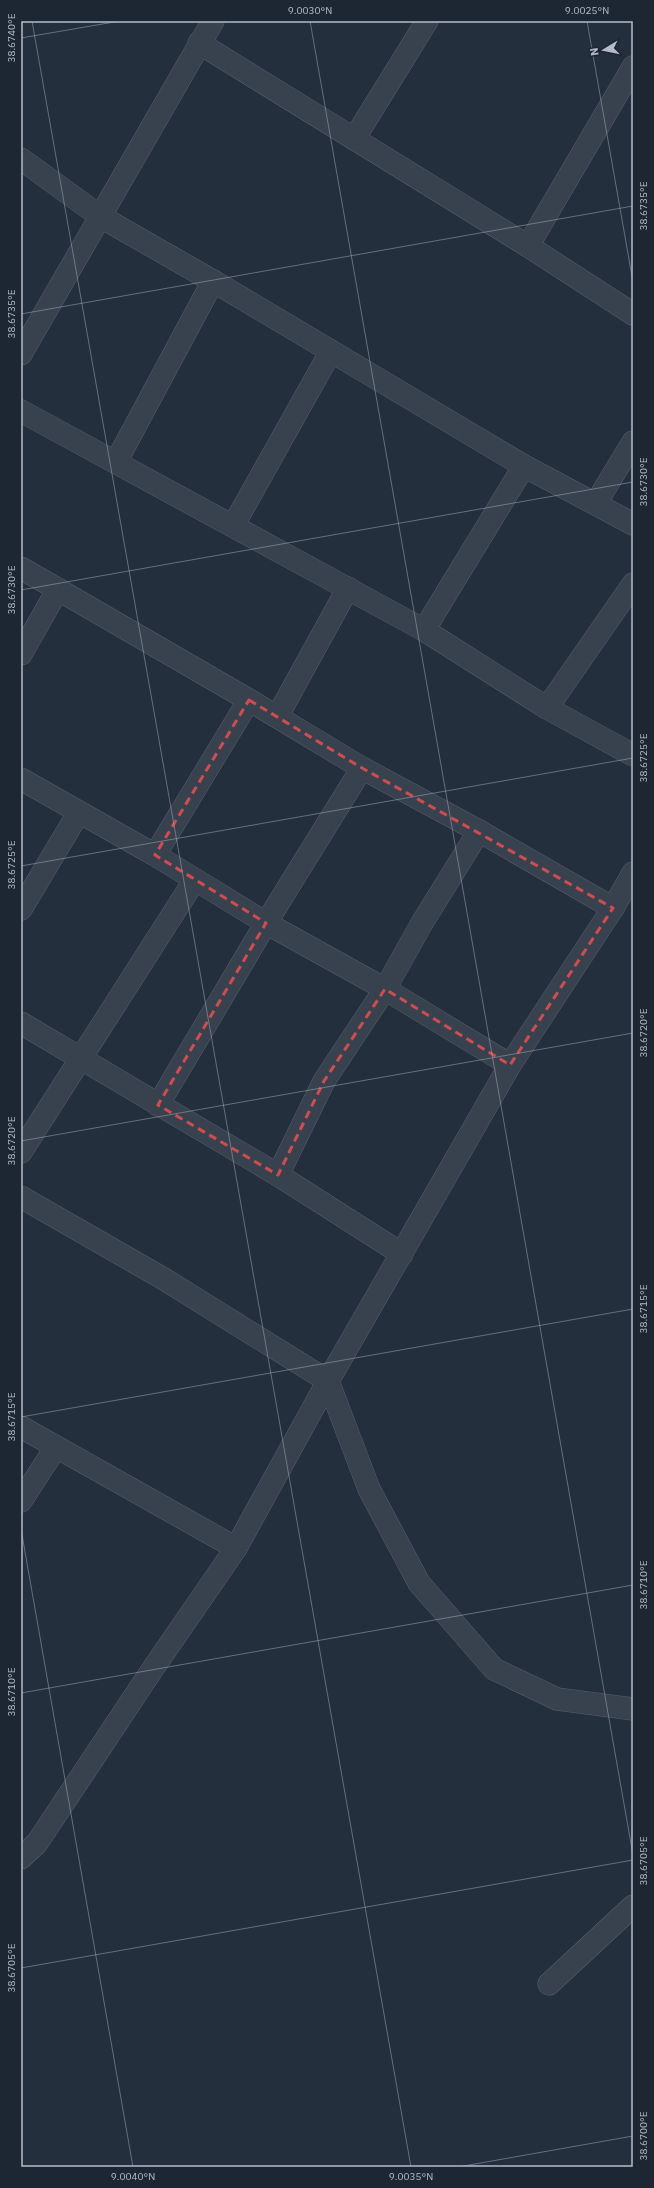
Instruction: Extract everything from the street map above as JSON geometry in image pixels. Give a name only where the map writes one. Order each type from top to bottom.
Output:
[{"type":"street","points":[[21,354],[213,21]]},
{"type":"street","points":[[354,139],[427,21]]},
{"type":"street","points":[[199,43],[528,246],[633,314]]},
{"type":"street","points":[[528,246],[633,67]]},
{"type":"street","points":[[21,159],[101,217],[213,281],[524,466],[633,524]]},
{"type":"street","points":[[116,462],[213,281]]},
{"type":"street","points":[[233,526],[331,352]]},
{"type":"street","points":[[21,411],[424,630],[547,708],[633,755]]},
{"type":"street","points":[[596,503],[633,442]]},
{"type":"street","points":[[424,630],[524,466]]},
{"type":"street","points":[[21,568],[249,700],[362,768],[479,831],[613,908]]},
{"type":"street","points":[[547,708],[633,584]]},
{"type":"street","points":[[277,717],[348,588]]},
{"type":"street","points":[[21,654],[58,589]]},
{"type":"street","points":[[154,855],[249,700]]},
{"type":"street","points":[[158,1105],[266,923],[362,768]]},
{"type":"street","points":[[21,779],[154,855],[194,881],[266,923],[386,989],[510,1066]]},
{"type":"street","points":[[21,909],[79,812]]},
{"type":"street","points":[[278,1175],[324,1081],[386,989],[422,923],[479,831]]},
{"type":"street","points":[[21,1858],[37,1843],[152,1670],[236,1548],[328,1381],[510,1066],[613,908],[633,873]]},
{"type":"street","points":[[21,1152],[194,881]]},
{"type":"street","points":[[21,1023],[278,1175],[402,1254]]},
{"type":"street","points":[[21,1197],[164,1279],[328,1381],[369,1489],[419,1583],[494,1669],[557,1699],[633,1709]]},
{"type":"street","points":[[21,1427],[236,1548]]},
{"type":"street","points":[[21,1501],[56,1447]]},
{"type":"street","points":[[549,1984],[633,1906]]},
{"type":"highlighted area","points":[[249,700],[362,768],[613,908],[510,1065],[385,989],[324,1081],[278,1175],[158,1105],[266,923],[155,855]]}]
